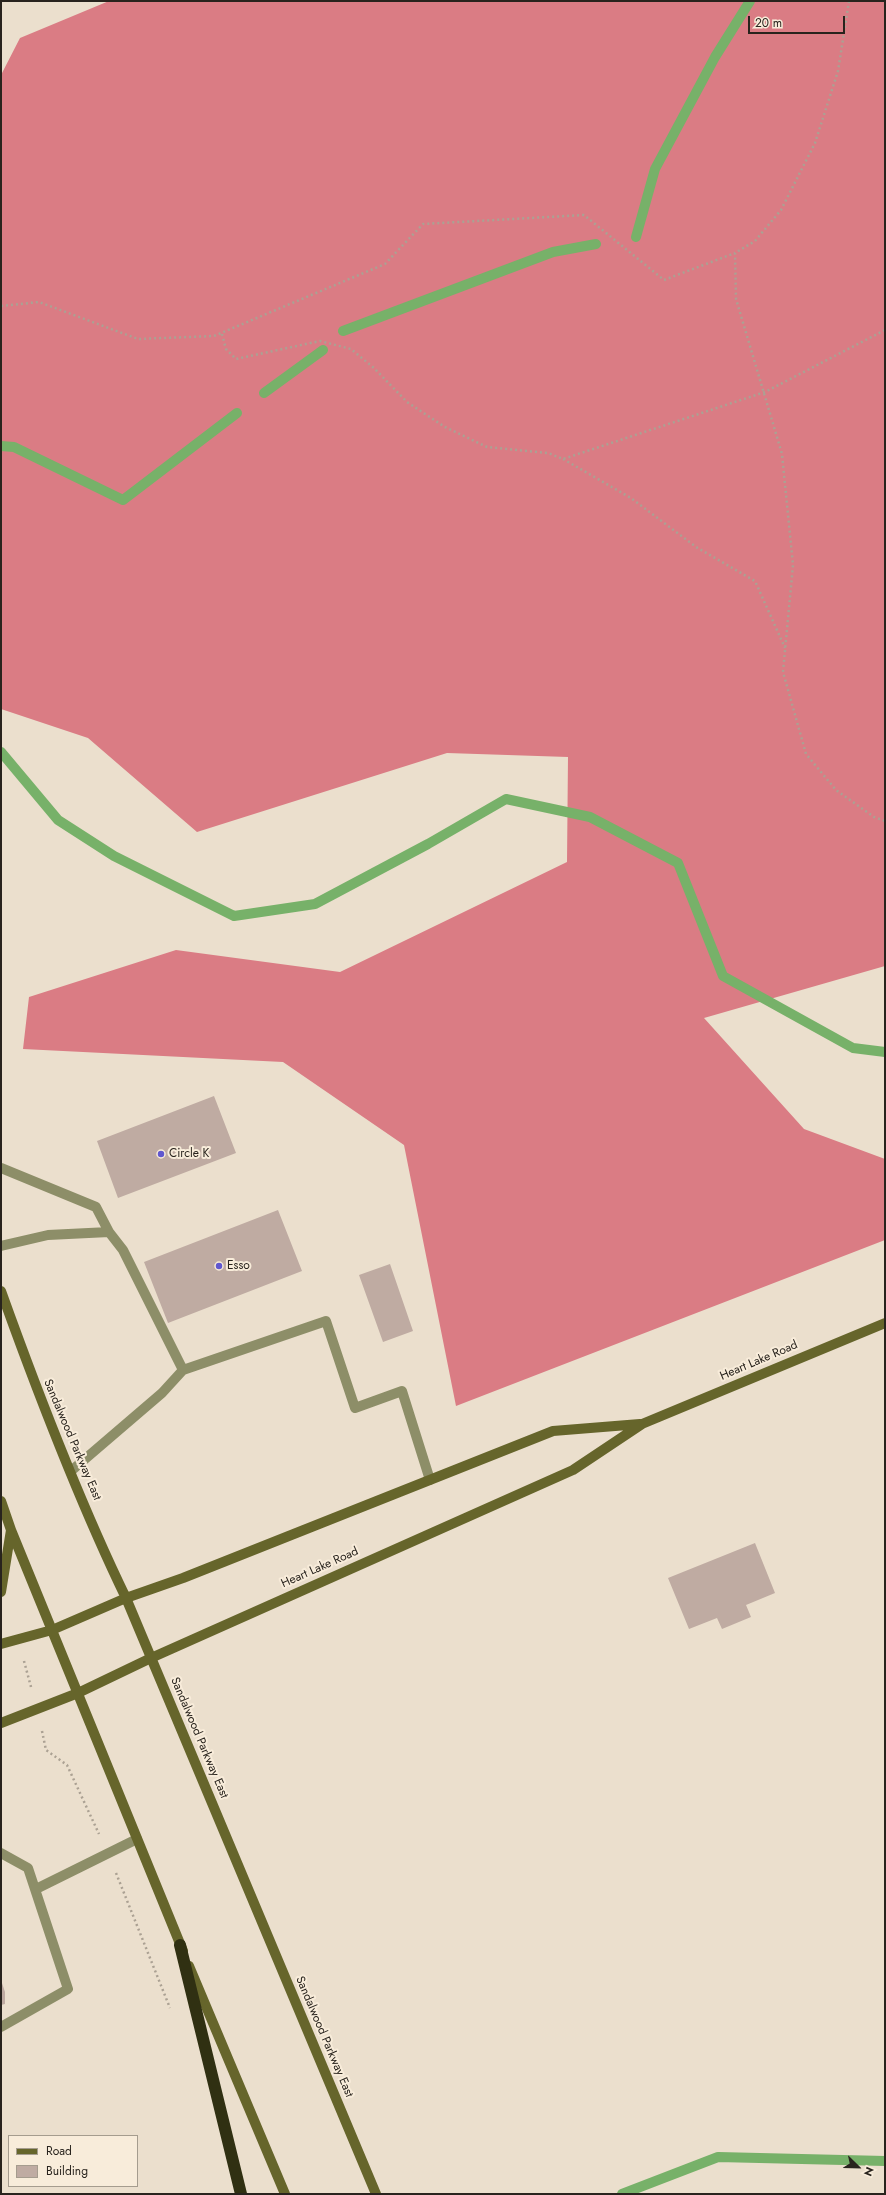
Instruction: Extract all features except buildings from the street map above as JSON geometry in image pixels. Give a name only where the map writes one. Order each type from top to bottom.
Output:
[{"type":"highway","points":[[180,1945],[241,2194]]},
{"type":"main road","name":"Sandalwood Parkway East","points":[[1,1291],[31,1374],[71,1471],[126,1598],[376,2194]]},
{"type":"main road","name":"Heart Lake Road","points":[[1,1723],[78,1693],[151,1658],[573,1470],[642,1424],[885,1323]]},
{"type":"main road","name":"Heart Lake Road","points":[[1,1644],[52,1630],[126,1598],[184,1578],[552,1431],[642,1424]]},
{"type":"main road","points":[[1,1500],[11,1530],[137,1840],[285,2194]]},
{"type":"main road","points":[[1,1592],[11,1530]]},
{"type":"lane","points":[[1,1168],[96,1207],[109,1232],[123,1250],[183,1370]]},
{"type":"lane","points":[[1,1246],[48,1235],[109,1232]]},
{"type":"lane","points":[[71,1471],[162,1392],[183,1370],[326,1321],[355,1408],[402,1391],[430,1480]]},
{"type":"lane","points":[[36,1889],[137,1840]]},
{"type":"lane","points":[[1,1853],[28,1868],[68,1989],[1,2027]]},
{"type":"path","points":[[1,306],[39,302],[138,339],[186,338],[222,334],[385,264],[423,224],[584,215],[664,280],[735,253],[755,240],[781,210],[815,143],[838,72],[849,1]]},
{"type":"path","points":[[735,253],[736,299],[765,392],[782,454],[793,565],[783,672],[806,754],[836,790],[874,817],[885,821]]},
{"type":"path","points":[[563,459],[765,392],[885,330]]},
{"type":"path","points":[[222,334],[226,349],[236,359],[320,341],[351,349],[374,368],[407,402],[445,427],[487,447],[548,452],[563,459],[631,498],[696,547],[755,581],[785,649]]},
{"type":"path","points":[[19,1638],[46,1750],[66,1766],[108,1854],[170,2010]]},
{"type":"shaded area","points":[[109,1],[885,1],[885,966],[704,1018],[804,1129],[885,1159],[885,1240],[456,1406],[404,1145],[283,1062],[23,1049],[29,997],[176,950],[340,972],[567,862],[568,757],[447,753],[197,832],[88,738],[1,709],[1,75],[20,38]]},
{"type":"waterway","points":[[636,237],[655,169],[715,57],[750,1]]},
{"type":"waterway","points":[[343,331],[553,252],[596,244]]},
{"type":"waterway","points":[[264,393],[323,350]]},
{"type":"waterway","points":[[1,446],[14,447],[123,500],[237,413]]},
{"type":"waterway","points":[[1,752],[58,820],[114,856],[234,916],[315,904],[428,844],[506,799],[590,817],[678,863],[723,976],[853,1048],[885,1052]]},
{"type":"waterway","points":[[622,2194],[718,2157],[885,2161]]},
{"type":"place","name":"Circle K","points":[[161,1154]]},
{"type":"place","name":"Esso","points":[[219,1266]]}]
